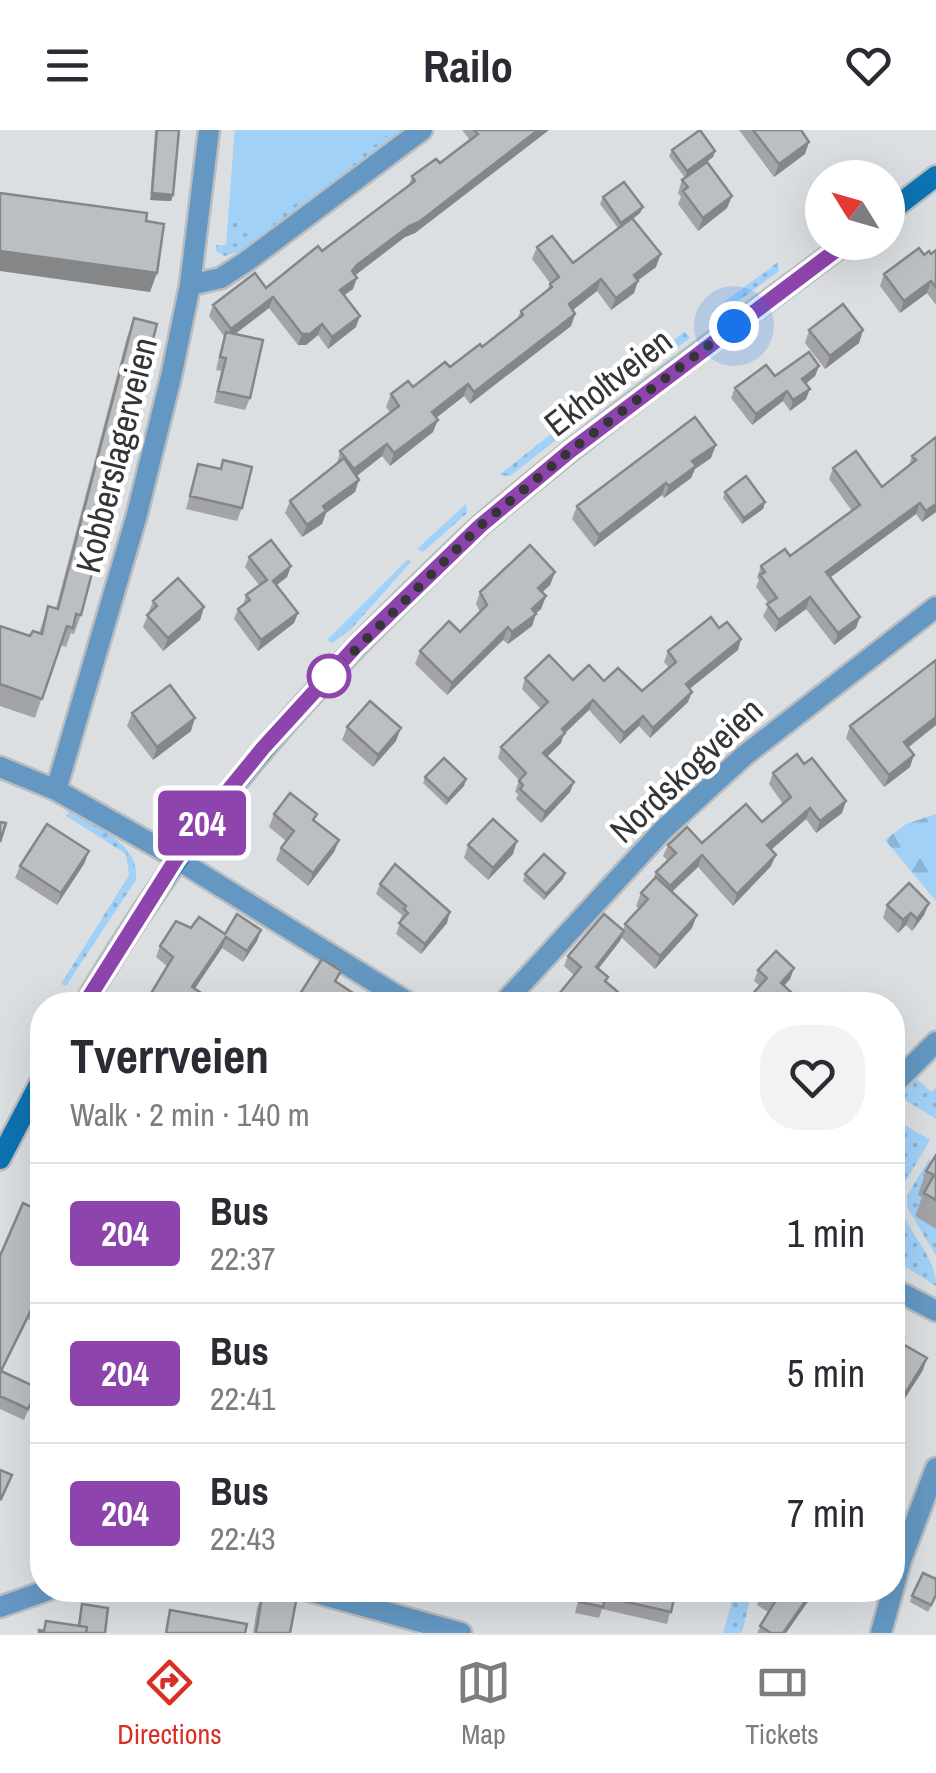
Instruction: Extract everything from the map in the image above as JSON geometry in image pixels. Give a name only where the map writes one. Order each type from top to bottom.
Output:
[{"type":"street","name":"Kobberslagerveien","points":[[56,790],[136,518],[190,285],[209,130]]},
{"type":"street","points":[[190,285],[220,278],[247,261],[422,130]]},
{"type":"street","points":[[905,199],[936,176]]},
{"type":"street","name":"Ekholtveien","points":[[92,992],[176,859],[263,748],[356,646],[480,526],[570,451],[824,260]]},
{"type":"street","name":"Nordskogveien","points":[[514,992],[663,830],[745,755],[936,606]]},
{"type":"street","points":[[0,767],[56,790],[176,859],[391,992]]},
{"type":"street","points":[[905,1073],[936,1042]]},
{"type":"street","points":[[0,1159],[30,1102]]},
{"type":"street","points":[[905,1295],[936,1312]]},
{"type":"street","points":[[905,1549],[936,1468]]},
{"type":"street","points":[[0,1607],[30,1596]]},
{"type":"street","points":[[349,1602],[461,1633]]},
{"type":"street","points":[[881,1633],[889,1602]]},
{"type":"green space","points":[[235,130],[405,130],[260,238],[225,256],[216,251],[216,245],[226,245]]},
{"type":"green space","points":[[235,130],[394,130],[259,231],[228,219]]},
{"type":"green space","points":[[778,262],[779,271],[721,314],[712,311]]},
{"type":"green space","points":[[684,332],[690,338],[643,373],[636,368]]},
{"type":"green space","points":[[626,375],[628,384],[510,476],[499,475]]},
{"type":"green space","points":[[466,504],[467,513],[423,552],[417,549]]},
{"type":"green space","points":[[408,559],[411,562],[351,629],[332,643],[327,640]]},
{"type":"green space","points":[[70,810],[124,846],[135,867],[136,880],[66,986],[61,984],[129,875],[126,854],[66,816]]},
{"type":"green space","points":[[936,814],[936,901],[885,840],[906,824]]},
{"type":"green space","points":[[917,1079],[931,1092],[936,1088],[936,1119],[905,1100],[905,1090]]},
{"type":"green space","points":[[905,1125],[930,1140],[905,1182]]},
{"type":"green space","points":[[929,1159],[936,1163],[925,1199],[915,1216],[936,1229],[936,1256],[907,1207],[907,1196]]},
{"type":"green space","points":[[905,1219],[930,1262],[936,1286],[905,1267]]},
{"type":"green space","points":[[732,1602],[749,1602],[742,1633],[723,1633]]},
{"type":"building","points":[[157,130],[179,130],[173,195],[152,193]]},
{"type":"building","points":[[474,130],[538,130],[357,265],[352,271],[357,278],[340,290],[360,316],[332,337],[322,324],[310,334],[302,334],[273,297],[231,329],[213,305],[255,273],[266,288],[318,246],[322,251],[415,181],[412,176],[436,159],[440,163],[478,134]]},
{"type":"building","points":[[700,130],[715,151],[687,171],[672,150]]},
{"type":"building","points":[[753,130],[801,130],[809,142],[779,164]]},
{"type":"building","points":[[707,162],[732,196],[703,218],[683,191],[688,187],[682,180]]},
{"type":"building","points":[[624,182],[643,207],[621,223],[603,197]]},
{"type":"building","points":[[0,193],[147,213],[146,221],[164,224],[157,273],[0,251]]},
{"type":"building","points":[[632,218],[661,254],[634,275],[638,281],[616,298],[601,279],[569,304],[575,314],[474,392],[468,384],[432,412],[438,420],[394,453],[387,444],[354,469],[340,451],[399,406],[391,394],[408,381],[413,387],[445,362],[450,367],[480,344],[482,347],[552,287],[550,284],[559,277],[537,247],[552,236],[573,263]]},
{"type":"building","points":[[919,248],[924,255],[936,250],[936,287],[931,281],[904,301],[884,274]]},
{"type":"building","points":[[843,304],[863,330],[830,356],[809,330]]},
{"type":"building","points":[[134,318],[157,324],[81,615],[76,614],[73,628],[67,626],[42,699],[0,684],[0,626],[30,636],[33,631],[42,634],[48,606],[58,609]]},
{"type":"building","points":[[226,332],[263,340],[250,398],[218,391],[226,358],[220,357]]},
{"type":"building","points":[[809,352],[819,366],[802,379],[810,389],[793,400],[787,391],[756,414],[735,388],[766,365],[775,376]]},
{"type":"building","points":[[695,417],[716,445],[692,461],[696,466],[669,486],[666,483],[599,535],[577,506]]},
{"type":"building","points":[[936,437],[936,504],[926,511],[920,503],[826,572],[860,617],[838,633],[810,597],[779,620],[767,604],[777,598],[760,575],[765,572],[761,566],[785,549],[790,556],[860,505],[833,468],[856,451],[882,487],[916,460],[912,456]]},
{"type":"building","points":[[344,458],[359,480],[323,506],[326,511],[307,525],[290,501]]},
{"type":"building","points":[[223,460],[252,467],[242,508],[190,496],[198,464],[221,469]]},
{"type":"building","points":[[746,476],[765,502],[744,518],[725,492]]},
{"type":"building","points":[[271,540],[291,566],[273,581],[298,613],[261,640],[238,609],[250,600],[246,595],[267,580],[249,557]]},
{"type":"building","points":[[530,545],[555,572],[538,588],[546,596],[532,609],[536,614],[512,632],[508,627],[452,683],[420,651],[449,621],[460,632],[487,605],[480,592]]},
{"type":"building","points":[[178,578],[204,607],[168,638],[147,615],[157,606],[153,601]]},
{"type":"building","points":[[711,617],[719,628],[727,622],[741,639],[686,684],[692,692],[653,728],[643,716],[624,733],[593,700],[543,753],[574,782],[545,812],[520,789],[523,785],[519,781],[526,773],[501,747],[548,702],[525,678],[549,655],[573,680],[589,665],[604,681],[618,668],[642,691],[676,662],[668,651]]},
{"type":"building","points":[[936,660],[936,717],[904,742],[914,755],[889,775],[850,726]]},
{"type":"building","points":[[170,685],[195,718],[157,747],[132,713]]},
{"type":"building","points":[[370,701],[401,728],[378,755],[347,727]]},
{"type":"building","points":[[797,754],[804,764],[812,758],[846,801],[820,821],[810,808],[767,845],[776,855],[737,894],[702,855],[670,886],[656,872],[676,853],[668,845],[687,827],[702,843],[746,804],[762,822],[791,797],[773,773]]},
{"type":"building","points":[[444,758],[466,779],[448,799],[425,777]]},
{"type":"building","points":[[290,793],[317,814],[313,820],[339,840],[313,873],[281,848],[294,831],[274,814]]},
{"type":"building","points":[[493,819],[517,841],[493,868],[468,845]]},
{"type":"building","points":[[47,824],[89,851],[61,893],[20,866]]},
{"type":"building","points":[[544,854],[565,873],[546,894],[525,874]]},
{"type":"building","points":[[395,864],[450,912],[425,944],[399,923],[408,913],[406,906],[380,884]]},
{"type":"building","points":[[656,877],[697,915],[660,956],[625,924],[648,899],[641,893]]},
{"type":"building","points":[[909,883],[929,903],[917,919],[911,913],[903,920],[887,905]]},
{"type":"building","points":[[237,914],[261,930],[247,951],[226,937],[192,987],[200,992],[152,992],[173,957],[160,946],[176,921],[191,928],[199,917],[225,934]]},
{"type":"building","points":[[604,914],[624,931],[596,967],[618,992],[561,992],[581,967],[568,956]]},
{"type":"building","points":[[776,951],[794,968],[781,983],[791,992],[754,992],[767,978],[758,970]]},
{"type":"building","points":[[322,959],[341,971],[335,981],[352,992],[301,992]]},
{"type":"building","points":[[936,1155],[936,1200],[924,1193],[934,1175],[926,1171]]},
{"type":"building","points":[[23,1203],[30,1206],[30,1312],[1,1371],[30,1384],[28,1409],[0,1396],[0,1256]]},
{"type":"building","points":[[905,1345],[927,1358],[905,1393]]},
{"type":"building","points":[[0,1470],[12,1475],[1,1499],[0,1498]]},
{"type":"building","points":[[923,1573],[936,1579],[936,1595],[931,1605],[912,1596]]},
{"type":"building","points":[[261,1602],[296,1602],[290,1633],[256,1633]]},
{"type":"building","points":[[627,1602],[673,1602],[671,1612]]},
{"type":"building","points":[[775,1602],[805,1602],[783,1633],[771,1633],[760,1626]]},
{"type":"building","points":[[82,1604],[108,1608],[105,1633],[86,1633],[87,1627],[79,1626]]},
{"type":"building","points":[[170,1610],[247,1624],[245,1633],[166,1633]]},
{"type":"building","points":[[46,1621],[87,1627],[86,1633],[39,1633],[44,1631]]},
{"type":"bus line","name":"204","points":[[92,992],[210,813],[356,646],[480,526],[570,451],[823,260]]},
{"type":"route","points":[[329,676],[480,526],[570,451],[734,326]]}]
